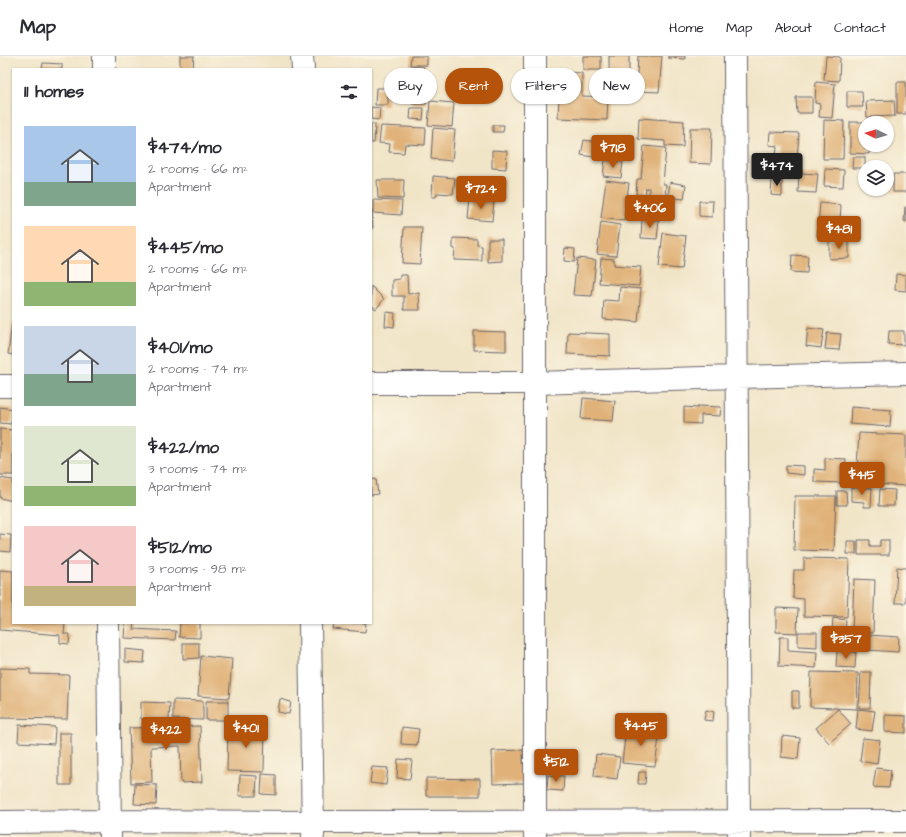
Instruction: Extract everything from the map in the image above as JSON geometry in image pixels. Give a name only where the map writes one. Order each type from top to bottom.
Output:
[{"type":"street","points":[[104,56],[104,68]]},
{"type":"street","points":[[302,56],[303,68]]},
{"type":"street","points":[[535,829],[536,56]]},
{"type":"street","points":[[735,56],[739,829]]},
{"type":"street","points":[[372,383],[535,383],[906,373]]},
{"type":"street","points":[[0,386],[12,386]]},
{"type":"street","points":[[108,624],[109,829]]},
{"type":"street","points":[[310,624],[312,830]]},
{"type":"street","points":[[0,822],[109,829],[312,830],[739,829],[906,821]]},
{"type":"building","points":[[180,56],[194,56],[193,68],[180,68]]},
{"type":"building","points":[[411,56],[427,56],[427,65],[410,65]]},
{"type":"building","points":[[583,56],[601,56],[601,68],[589,68],[589,70],[583,70]]},
{"type":"building","points":[[609,56],[629,56],[629,68],[609,68]]},
{"type":"building","points":[[638,56],[662,56],[659,92],[645,91],[645,68],[637,68]]},
{"type":"building","points":[[668,56],[685,56],[685,59],[668,58]]},
{"type":"building","points":[[826,56],[840,57],[839,81],[824,80]]},
{"type":"building","points":[[43,63],[62,64],[62,68],[42,68]]},
{"type":"building","points":[[412,66],[424,67],[424,68],[412,68]]},
{"type":"building","points":[[581,73],[582,96],[589,96],[589,104],[608,104],[607,120],[558,118],[559,104],[581,104]]},
{"type":"building","points":[[816,82],[835,84],[832,118],[819,117],[820,104],[815,103]]},
{"type":"building","points":[[897,82],[906,82],[906,114],[897,114]]},
{"type":"building","points":[[376,88],[384,88],[384,104],[388,105],[375,105]]},
{"type":"building","points":[[847,91],[862,91],[863,107],[847,107]]},
{"type":"building","points":[[796,97],[812,97],[812,113],[797,113]]},
{"type":"building","points":[[894,100],[895,116],[867,116],[866,101]]},
{"type":"building","points":[[437,102],[445,102],[445,104],[454,104],[452,127],[428,125],[430,104],[437,104]]},
{"type":"building","points":[[372,107],[380,108],[379,120],[372,119]]},
{"type":"building","points":[[411,108],[424,108],[423,120],[410,119]]},
{"type":"building","points":[[639,118],[684,121],[683,147],[665,146],[665,141],[638,139]]},
{"type":"building","points":[[824,120],[844,121],[843,159],[823,159]]},
{"type":"building","points":[[850,122],[858,122],[858,152],[869,152],[869,154],[850,153]]},
{"type":"building","points":[[372,124],[375,124],[374,143],[372,143]]},
{"type":"building","points":[[493,125],[504,125],[503,132],[493,132]]},
{"type":"building","points":[[381,126],[426,128],[425,145],[405,144],[404,153],[389,152],[390,144],[379,143]]},
{"type":"building","points":[[433,128],[455,130],[452,161],[431,159]]},
{"type":"building","points":[[690,128],[712,128],[711,164],[689,163]]},
{"type":"building","points":[[770,132],[799,133],[797,160],[776,159],[777,146],[769,145]]},
{"type":"building","points":[[584,140],[597,142],[594,157],[581,155]]},
{"type":"building","points":[[644,146],[666,148],[663,184],[666,184],[665,198],[649,196],[649,188],[646,188],[645,195],[636,195],[637,179],[641,179]]},
{"type":"building","points":[[492,150],[507,151],[506,169],[492,168]]},
{"type":"building","points":[[853,157],[865,157],[865,160],[858,160],[858,168],[852,168]]},
{"type":"building","points":[[605,160],[623,162],[621,178],[603,176]]},
{"type":"building","points":[[773,162],[791,163],[790,176],[771,174]]},
{"type":"building","points":[[825,169],[844,170],[843,187],[824,186]]},
{"type":"building","points":[[799,173],[818,174],[816,193],[798,192]]},
{"type":"building","points":[[894,174],[906,174],[906,192],[894,192]]},
{"type":"building","points":[[433,176],[455,178],[453,194],[437,193],[436,197],[432,197]]},
{"type":"building","points":[[482,178],[503,180],[501,198],[480,196]]},
{"type":"building","points":[[772,178],[782,179],[782,196],[771,195]]},
{"type":"building","points":[[377,180],[404,180],[403,199],[378,198]]},
{"type":"building","points":[[606,180],[629,183],[624,221],[601,218]]},
{"type":"building","points":[[670,182],[686,185],[684,199],[668,197]]},
{"type":"building","points":[[470,198],[494,200],[492,221],[468,219]]},
{"type":"building","points":[[373,200],[402,201],[401,215],[373,213]]},
{"type":"building","points":[[699,201],[713,201],[712,217],[699,216]]},
{"type":"building","points":[[820,203],[841,205],[839,237],[817,236]]},
{"type":"building","points":[[906,207],[906,222],[904,221]]},
{"type":"building","points":[[642,219],[659,220],[657,239],[641,238]]},
{"type":"building","points":[[601,222],[620,225],[616,256],[597,254]]},
{"type":"building","points":[[404,227],[422,227],[420,264],[402,263]]},
{"type":"building","points":[[663,233],[686,236],[682,269],[659,267]]},
{"type":"building","points":[[453,238],[477,239],[477,245],[482,246],[482,261],[454,260],[455,249],[453,248]]},
{"type":"building","points":[[488,239],[502,239],[502,261],[488,262]]},
{"type":"building","points":[[849,240],[849,258],[829,259],[829,241]]},
{"type":"building","points":[[565,248],[575,249],[574,262],[564,261]]},
{"type":"building","points":[[792,255],[808,256],[807,273],[791,272]]},
{"type":"building","points":[[577,258],[596,260],[592,296],[573,295]]},
{"type":"building","points":[[601,258],[614,259],[614,265],[641,267],[639,286],[599,283]]},
{"type":"building","points":[[896,274],[906,275],[906,291],[895,290]]},
{"type":"building","points":[[400,275],[407,275],[408,294],[419,293],[420,310],[404,310],[404,296],[392,296],[392,280],[400,279]]},
{"type":"building","points":[[372,287],[384,299],[376,309],[372,306]]},
{"type":"building","points":[[620,287],[641,289],[638,322],[603,319],[604,300],[619,301]]},
{"type":"building","points":[[386,312],[395,313],[394,327],[385,326]]},
{"type":"building","points":[[12,323],[12,355],[8,354]]},
{"type":"building","points":[[808,328],[824,330],[821,348],[806,346]]},
{"type":"building","points":[[474,331],[506,332],[506,351],[474,350]]},
{"type":"building","points":[[889,331],[904,331],[904,345],[888,344]]},
{"type":"building","points":[[568,332],[610,334],[610,356],[567,354]]},
{"type":"building","points":[[827,333],[841,334],[839,350],[825,349]]},
{"type":"building","points":[[583,398],[615,401],[613,421],[581,419]]},
{"type":"building","points":[[698,406],[721,407],[720,416],[701,415],[701,424],[684,423],[684,407],[698,408]]},
{"type":"building","points":[[0,407],[12,409],[11,424],[0,423]]},
{"type":"building","points":[[851,407],[891,410],[890,427],[850,424]]},
{"type":"building","points":[[0,429],[12,430],[12,475],[0,475]]},
{"type":"building","points":[[859,433],[906,435],[906,486],[856,483]]},
{"type":"building","points":[[825,458],[846,459],[844,483],[814,482],[814,469],[825,470]]},
{"type":"building","points":[[786,465],[804,466],[804,475],[786,473]]},
{"type":"building","points":[[0,478],[12,480],[12,501],[0,498]]},
{"type":"building","points":[[376,479],[378,494],[372,495],[372,480]]},
{"type":"building","points":[[851,487],[872,488],[871,507],[864,507],[864,502],[851,501]]},
{"type":"building","points":[[880,489],[895,490],[894,506],[879,506]]},
{"type":"building","points":[[837,491],[846,491],[847,505],[837,505]]},
{"type":"building","points":[[795,496],[836,496],[834,551],[794,550]]},
{"type":"building","points":[[0,534],[11,535],[10,552],[0,551]]},
{"type":"building","points":[[858,540],[870,540],[870,546],[880,546],[880,540],[889,540],[889,555],[858,555]]},
{"type":"building","points":[[847,541],[856,541],[856,554],[847,554]]},
{"type":"building","points":[[804,558],[849,559],[847,617],[804,616],[804,599],[793,598],[794,570],[804,570]]},
{"type":"building","points":[[897,567],[906,568],[906,603],[895,603]]},
{"type":"building","points":[[0,570],[12,571],[12,624],[65,624],[64,634],[70,634],[69,644],[60,643],[60,635],[0,630]]},
{"type":"building","points":[[854,579],[875,580],[873,633],[852,632]]},
{"type":"building","points":[[776,608],[798,609],[797,633],[776,632]]},
{"type":"building","points":[[833,618],[846,620],[845,635],[859,637],[859,647],[831,645]]},
{"type":"building","points":[[125,624],[134,624],[133,629],[176,631],[175,640],[124,638]]},
{"type":"building","points":[[180,624],[200,624],[200,638],[179,637]]},
{"type":"building","points":[[334,624],[366,624],[365,632],[333,629]]},
{"type":"building","points":[[798,632],[817,632],[817,647],[798,646]]},
{"type":"building","points":[[868,635],[899,637],[898,652],[867,650]]},
{"type":"building","points":[[780,637],[788,637],[788,650],[817,652],[816,668],[779,666]]},
{"type":"building","points":[[183,643],[199,643],[199,658],[183,659]]},
{"type":"building","points":[[125,649],[145,651],[144,663],[125,662]]},
{"type":"building","points":[[837,651],[856,652],[855,668],[836,667]]},
{"type":"building","points":[[201,656],[232,659],[229,698],[198,696]]},
{"type":"building","points":[[0,668],[30,669],[30,674],[69,675],[67,719],[0,718]]},
{"type":"building","points":[[811,672],[858,673],[857,709],[810,707]]},
{"type":"building","points":[[861,672],[871,672],[870,708],[859,708]]},
{"type":"building","points":[[792,691],[799,691],[799,708],[792,708]]},
{"type":"building","points":[[280,699],[291,702],[289,714],[278,712]]},
{"type":"building","points":[[173,700],[203,701],[203,720],[173,719]]},
{"type":"building","points":[[206,701],[228,701],[228,720],[206,720]]},
{"type":"building","points":[[141,702],[170,703],[169,720],[141,719]]},
{"type":"building","points":[[838,709],[851,724],[829,743],[816,728]]},
{"type":"building","points":[[858,709],[875,711],[872,731],[856,729]]},
{"type":"building","points":[[706,710],[714,712],[713,721],[704,720]]},
{"type":"building","points":[[885,715],[906,716],[906,733],[885,732]]},
{"type":"building","points":[[19,725],[55,727],[54,744],[18,742]]},
{"type":"building","points":[[200,726],[202,782],[181,783],[180,746],[151,747],[152,782],[131,783],[129,728]]},
{"type":"building","points":[[228,727],[265,727],[264,772],[227,771]]},
{"type":"building","points":[[402,727],[419,729],[417,745],[401,744]]},
{"type":"building","points":[[626,727],[660,731],[655,766],[622,763]]},
{"type":"building","points":[[59,733],[71,733],[71,785],[59,785]]},
{"type":"building","points":[[782,736],[800,738],[798,759],[781,757]]},
{"type":"building","points":[[863,738],[880,740],[877,764],[860,761]]},
{"type":"building","points":[[523,750],[524,783],[493,784],[492,751]]},
{"type":"building","points":[[596,754],[620,757],[617,779],[594,776]]},
{"type":"building","points":[[398,759],[412,760],[410,779],[397,778]]},
{"type":"building","points":[[372,767],[388,768],[386,785],[370,783]]},
{"type":"building","points":[[876,768],[891,770],[889,788],[873,787]]},
{"type":"building","points":[[639,772],[646,772],[645,784],[638,784]]},
{"type":"building","points":[[262,774],[276,775],[276,795],[261,794]]},
{"type":"building","points":[[240,775],[257,776],[256,796],[239,796]]},
{"type":"building","points":[[548,775],[564,776],[563,791],[547,790]]},
{"type":"building","points":[[426,778],[480,779],[480,796],[426,796]]},
{"type":"building","points":[[135,784],[157,785],[156,805],[134,804]]}]
